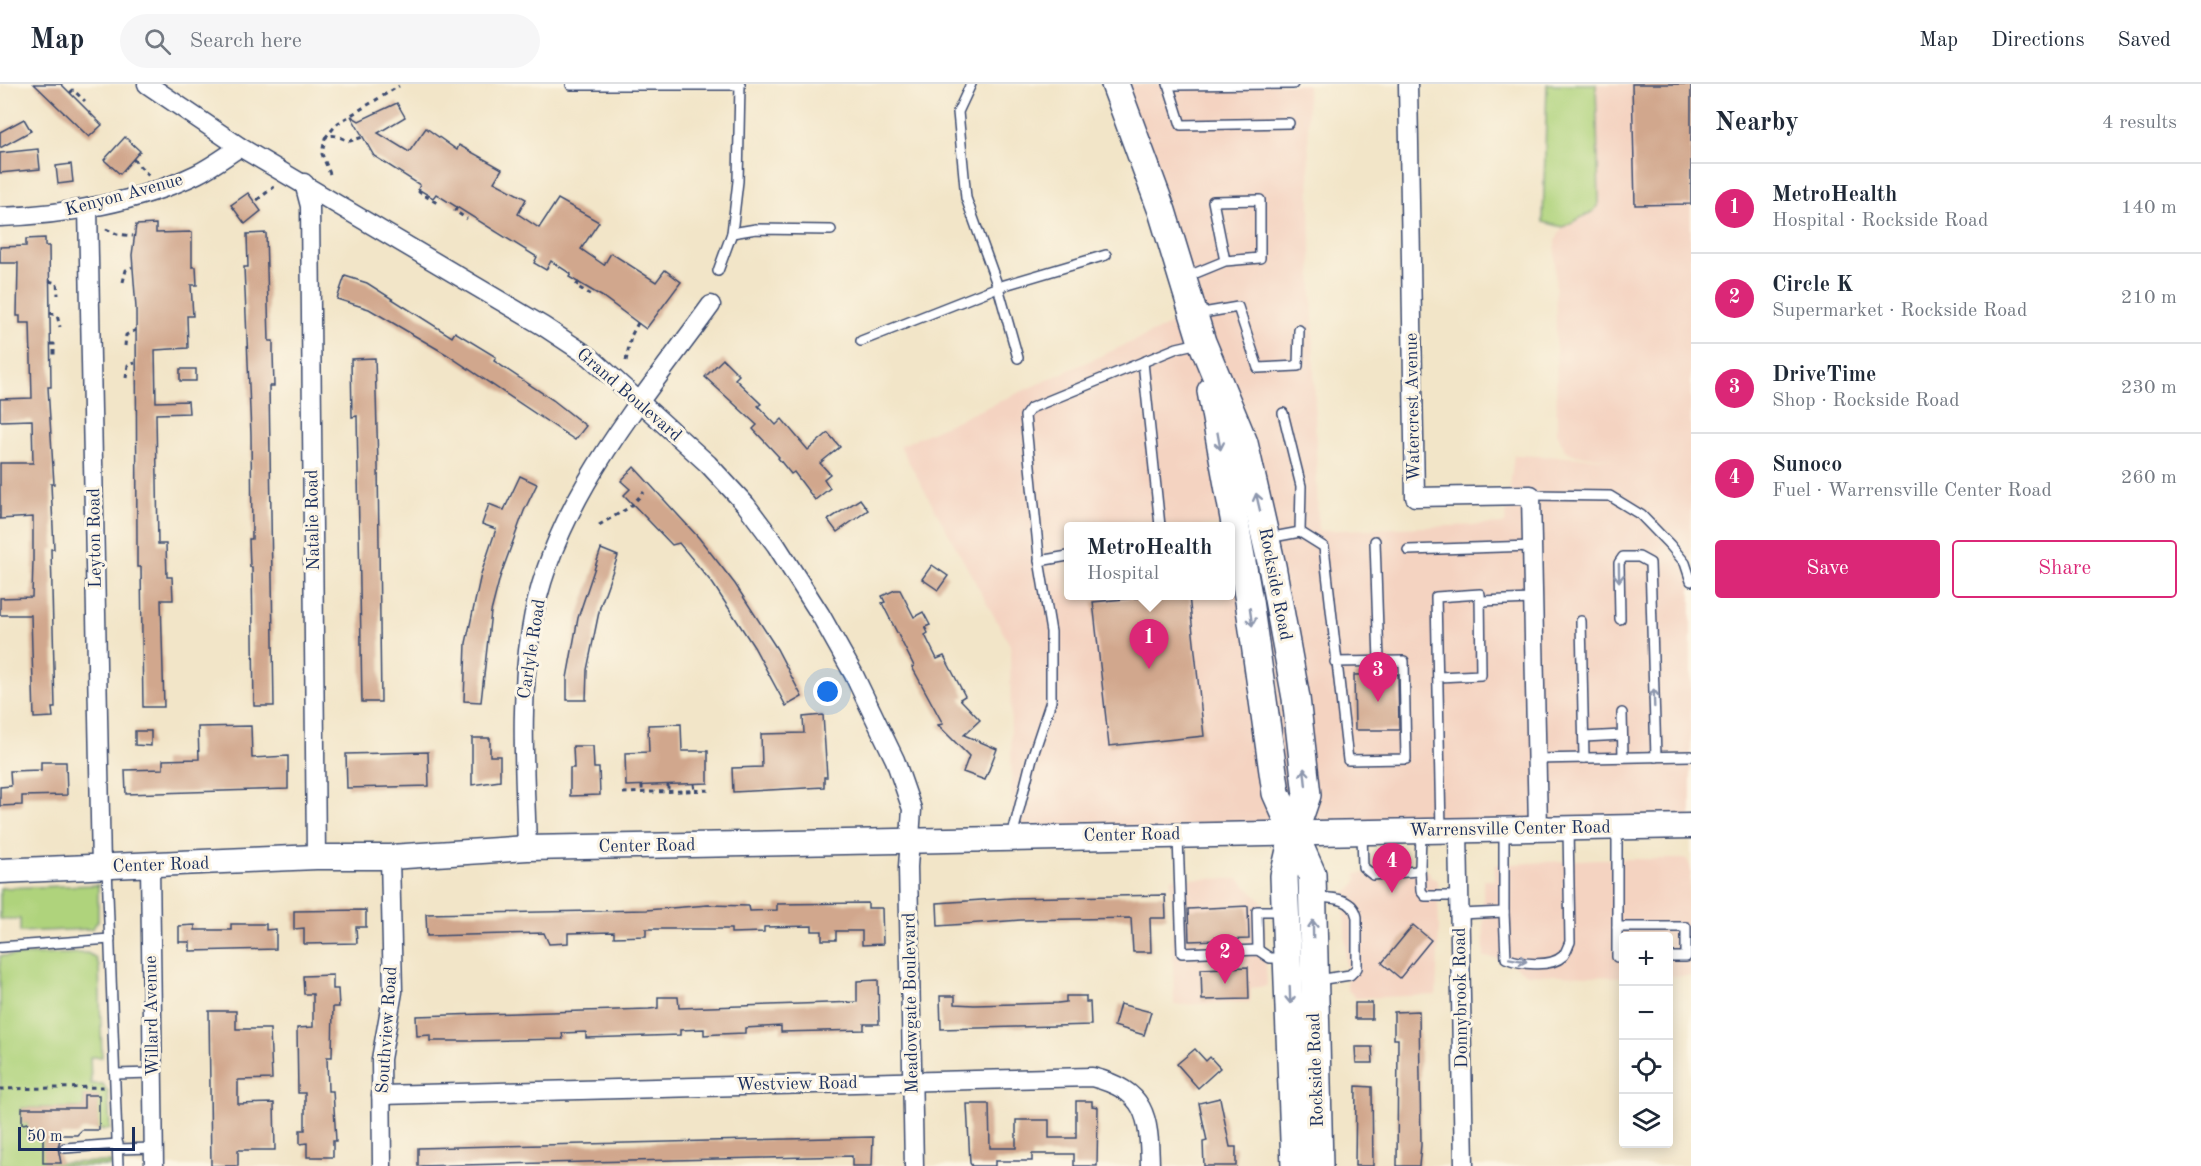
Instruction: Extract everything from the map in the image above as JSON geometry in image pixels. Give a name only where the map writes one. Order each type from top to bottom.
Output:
[{"type":"main road","name":"Rockside Road","points":[[1116,84],[1183,278],[1202,342],[1235,522]]},
{"type":"main road","name":"Rockside Road","points":[[1202,342],[1244,443],[1266,539],[1296,698],[1307,795],[1294,833],[1284,876],[1295,1166]]},
{"type":"main road","name":"Rockside Road","points":[[1235,524],[1249,601],[1276,793],[1312,874],[1319,1166]]},
{"type":"main road","name":"Warrensville Center Road","points":[[1294,833],[1691,826]]},
{"type":"main road","name":"Center Road","points":[[0,871],[316,857],[390,857],[527,848],[1294,833]]},
{"type":"street","name":"Grand Boulevard","points":[[147,84],[240,147],[571,344],[590,357],[708,464],[746,505],[776,545],[820,614],[853,673],[903,780],[912,808],[912,840]]},
{"type":"street","name":"Watercrest Avenue","points":[[1408,84],[1415,497],[1531,495]]},
{"type":"street","name":"Kenyon Avenue","points":[[0,217],[49,214],[88,208],[152,190],[200,172],[240,147]]},
{"type":"street","name":"Natalie Road","points":[[304,183],[310,206],[316,857]]},
{"type":"street","name":"Leyton Road","points":[[88,208],[104,867]]},
{"type":"street","name":"Carlyle Road","points":[[527,848],[522,708],[531,628],[540,593],[559,540],[589,480],[640,403],[711,306]]},
{"type":"street","points":[[1531,495],[1538,828]]},
{"type":"street","name":"Donnybrook Road","points":[[1440,830],[1460,905],[1464,1166]]},
{"type":"street","name":"Meadowgate Boulevard","points":[[912,840],[909,867],[914,1166]]},
{"type":"street","name":"Southview Road","points":[[382,1166],[382,1051],[393,992],[390,857]]},
{"type":"street","name":"Willard Avenue","points":[[150,866],[154,1166]]},
{"type":"street","name":"Westview Road","points":[[381,1095],[1092,1077],[1115,1083],[1132,1094],[1144,1113],[1149,1137],[1150,1166]]},
{"type":"lane","points":[[571,85],[740,84],[738,181],[732,233],[718,271]]},
{"type":"lane","points":[[971,84],[958,112],[966,198],[998,287],[1018,358]]},
{"type":"lane","points":[[1289,123],[1181,125],[1169,85],[1293,84]]},
{"type":"lane","points":[[1183,278],[1225,261],[1260,258],[1260,200],[1213,201],[1225,261]]},
{"type":"lane","points":[[732,233],[756,229],[831,230]]},
{"type":"lane","points":[[861,341],[998,287],[1106,255]]},
{"type":"lane","points":[[1194,314],[1238,306],[1258,368],[1299,366],[1299,330]]},
{"type":"lane","points":[[1012,837],[1032,758],[1051,701],[1051,632],[1040,561],[1025,416],[1030,408],[1177,348],[1202,342]]},
{"type":"lane","points":[[1143,362],[1160,522]]},
{"type":"lane","points":[[1283,413],[1301,486],[1300,532]]},
{"type":"lane","points":[[1531,495],[1610,496],[1641,515],[1670,545],[1685,563],[1691,581]]},
{"type":"lane","points":[[1266,539],[1300,532],[1324,546],[1335,663],[1348,760],[1406,759],[1404,661],[1335,663]]},
{"type":"lane","points":[[1375,541],[1379,661]]},
{"type":"lane","points":[[1408,550],[1532,546]]},
{"type":"lane","points":[[1620,620],[1618,563],[1623,557],[1639,556],[1650,563],[1656,757]]},
{"type":"lane","points":[[1040,561],[1064,557]]},
{"type":"lane","points":[[1362,832],[1363,864],[1366,872],[1373,875],[1417,871],[1440,830],[1436,597],[1480,594],[1481,675],[1438,677]]},
{"type":"lane","points":[[1480,601],[1532,599]]},
{"type":"lane","points":[[1581,621],[1584,758]]},
{"type":"lane","points":[[1622,713],[1623,757]]},
{"type":"lane","points":[[1584,737],[1622,735]]},
{"type":"lane","points":[[1535,759],[1691,756]]},
{"type":"lane","points":[[1617,827],[1617,957],[1619,957]]},
{"type":"lane","points":[[1504,829],[1506,958],[1517,962],[1550,962],[1563,956],[1570,942],[1568,828]]},
{"type":"lane","points":[[1178,835],[1182,953],[1258,950],[1270,958],[1288,959]]},
{"type":"lane","points":[[104,867],[110,939],[118,1166]]},
{"type":"lane","points":[[1420,867],[1421,891],[1425,896],[1460,905],[1504,912]]},
{"type":"lane","points":[[1312,897],[1328,898],[1352,905],[1357,917],[1357,968],[1350,975],[1313,980]]},
{"type":"lane","points":[[1258,950],[1257,911],[1286,910]]},
{"type":"lane","points":[[1617,927],[1688,927],[1686,957],[1673,957]]},
{"type":"lane","points":[[0,947],[110,939]]},
{"type":"lane","points":[[115,1074],[153,1073]]},
{"type":"lane","points":[[65,1148],[154,1148]]},
{"type":"path","points":[[330,174],[324,164],[322,154],[324,138],[338,123],[399,86]]},
{"type":"path","points":[[70,93],[73,90],[85,101]]},
{"type":"path","points":[[324,138],[338,136],[350,141],[363,137]]},
{"type":"path","points":[[133,159],[148,175],[152,190]]},
{"type":"path","points":[[257,200],[276,186]]},
{"type":"path","points":[[420,190],[419,192],[437,203]]},
{"type":"path","points":[[457,207],[454,211],[467,219]]},
{"type":"path","points":[[106,229],[117,234],[133,236]]},
{"type":"path","points":[[123,282],[126,270],[132,267]]},
{"type":"path","points":[[49,281],[57,283],[58,295]]},
{"type":"path","points":[[579,282],[576,286],[590,294]]},
{"type":"path","points":[[50,313],[57,315],[60,327]]},
{"type":"path","points":[[626,361],[631,336],[638,323]]},
{"type":"path","points":[[125,346],[126,335],[136,330]]},
{"type":"path","points":[[51,344],[54,344],[54,359]]},
{"type":"path","points":[[126,378],[128,365],[135,363]]},
{"type":"path","points":[[599,525],[630,507],[644,492]]},
{"type":"path","points":[[694,784],[695,791]]},
{"type":"path","points":[[642,785],[642,792]]},
{"type":"path","points":[[668,785],[668,791]]},
{"type":"path","points":[[623,793],[713,790]]},
{"type":"path","points":[[0,1089],[115,1087]]},
{"type":"shaded area","points":[[1115,84],[1307,84],[1318,531],[1505,524],[1514,455],[1616,459],[1575,455],[1565,450],[1557,433],[1555,241],[1563,227],[1594,211],[1599,203],[1596,84],[1691,84],[1691,826],[1012,837],[1010,645],[900,446],[1194,314]]},
{"type":"shaded area","points":[[1598,859],[1687,859],[1691,869],[1687,918],[1691,918],[1691,976],[1673,976],[1673,932],[1619,932],[1619,977],[1527,974],[1506,960],[1484,957],[1483,880],[1494,880],[1495,865]]},
{"type":"shaded area","points":[[1401,869],[1429,871],[1430,877],[1437,880],[1439,927],[1436,995],[1356,998],[1347,989],[1344,892],[1352,889],[1357,880],[1356,874]]},
{"type":"shaded area","points":[[1171,878],[1239,879],[1263,903],[1267,986],[1251,988],[1250,1002],[1174,1005]]},
{"type":"green space","points":[[1547,84],[1596,84],[1599,203],[1594,211],[1563,227],[1543,222]]},
{"type":"green space","points":[[98,885],[98,921],[92,929],[20,932],[20,919],[0,919],[0,888]]},
{"type":"green space","points":[[87,953],[95,957],[99,966],[102,1057],[90,1057],[91,1084],[103,1084],[108,1093],[110,1129],[99,1130],[84,1095],[84,1108],[22,1108],[22,1123],[28,1123],[28,1132],[43,1132],[44,1163],[111,1162],[111,1166],[0,1166],[0,956]]},
{"type":"building","points":[[34,84],[61,84],[102,125],[89,137]]},
{"type":"building","points":[[1632,84],[1691,84],[1691,204],[1635,205]]},
{"type":"building","points":[[397,103],[405,117],[378,133],[409,152],[426,128],[457,150],[459,145],[502,169],[494,182],[526,199],[518,214],[539,228],[558,199],[599,222],[581,249],[604,265],[611,253],[656,282],[665,270],[681,282],[646,329],[603,297],[569,277],[571,274],[551,261],[546,270],[534,263],[537,257],[436,194],[433,198],[418,189],[420,185],[374,156],[351,116],[359,121]]},
{"type":"building","points":[[24,119],[31,131],[0,148],[0,132]]},
{"type":"building","points":[[125,137],[140,151],[120,174],[104,160]]},
{"type":"building","points":[[38,149],[40,169],[0,173],[0,153]]},
{"type":"building","points":[[71,164],[73,182],[58,184],[56,166]]},
{"type":"building","points":[[248,193],[261,211],[245,224],[231,205]]},
{"type":"building","points":[[156,224],[156,233],[192,232],[192,267],[196,267],[197,285],[191,285],[193,316],[187,316],[188,348],[155,350],[156,402],[188,401],[189,413],[156,414],[158,544],[166,544],[167,577],[172,577],[173,600],[161,600],[164,707],[143,707],[141,567],[137,567],[136,308],[132,255],[136,225]]},
{"type":"building","points":[[266,233],[269,341],[273,341],[274,386],[269,386],[274,706],[254,706],[252,567],[250,567],[249,539],[252,539],[251,434],[244,267],[248,267],[247,234]]},
{"type":"building","points":[[45,238],[45,246],[49,246],[51,387],[48,387],[54,484],[51,484],[54,549],[51,549],[55,708],[52,708],[53,717],[34,718],[31,615],[0,615],[0,598],[32,597],[33,517],[0,519],[0,463],[33,463],[32,420],[0,421],[0,399],[32,398],[30,323],[20,323],[20,316],[17,316],[18,263],[0,263],[0,247],[26,246],[26,239]]},
{"type":"building","points":[[345,276],[367,283],[452,337],[455,332],[496,357],[494,361],[553,400],[586,426],[575,440],[446,354],[369,309],[337,299]]},
{"type":"building","points":[[375,358],[381,702],[362,702],[357,416],[352,417],[351,359]]},
{"type":"building","points":[[723,359],[739,375],[735,379],[761,404],[758,406],[776,425],[782,419],[808,450],[828,433],[840,447],[820,463],[830,474],[824,479],[830,488],[815,500],[794,472],[791,474],[753,429],[757,425],[705,377]]},
{"type":"building","points":[[180,369],[196,369],[196,381],[180,381]]},
{"type":"building","points":[[634,467],[699,538],[735,584],[777,649],[802,697],[786,706],[754,647],[713,584],[679,543],[672,545],[624,495],[630,489],[621,481]]},
{"type":"building","points":[[520,476],[537,484],[524,511],[500,577],[491,612],[481,702],[464,701],[466,643],[481,574],[496,529],[482,524],[489,504],[504,510]]},
{"type":"building","points":[[860,499],[868,510],[837,532],[828,520]]},
{"type":"building","points":[[601,549],[618,556],[600,607],[587,670],[586,700],[567,700],[567,678],[578,618]]},
{"type":"building","points":[[932,565],[948,576],[938,590],[922,579]]},
{"type":"building","points":[[900,590],[914,617],[923,612],[930,625],[925,627],[928,633],[925,635],[937,659],[944,656],[965,696],[960,699],[980,720],[964,735],[997,749],[985,780],[963,772],[969,756],[938,725],[943,724],[912,667],[914,666],[882,603],[885,602],[882,596]]},
{"type":"building","points":[[1189,600],[1204,736],[1109,746],[1093,602]]},
{"type":"building","points":[[1398,674],[1399,730],[1355,730],[1354,675]]},
{"type":"building","points":[[823,715],[827,777],[824,777],[824,787],[733,792],[732,768],[762,767],[761,734],[804,733],[803,717]]},
{"type":"building","points":[[681,724],[682,751],[708,751],[708,783],[626,786],[625,753],[649,752],[648,725]]},
{"type":"building","points":[[251,726],[252,758],[288,756],[288,789],[126,794],[125,770],[163,769],[163,760],[199,759],[198,727]]},
{"type":"building","points":[[135,731],[151,731],[151,746],[135,745]]},
{"type":"building","points":[[472,738],[490,738],[490,756],[500,756],[500,781],[472,785]]},
{"type":"building","points":[[573,746],[593,746],[594,768],[599,768],[600,795],[570,796],[570,768],[574,768]]},
{"type":"building","points":[[428,752],[429,786],[347,788],[346,754]]},
{"type":"building","points":[[41,762],[66,762],[67,795],[22,796],[22,805],[0,806],[0,787],[11,786],[10,771],[41,770]]},
{"type":"building","points":[[1165,895],[1166,918],[1150,918],[1151,952],[1133,952],[1131,918],[1021,920],[938,926],[937,903],[1012,898]]},
{"type":"building","points":[[868,903],[868,908],[882,908],[883,944],[862,945],[862,931],[836,931],[836,940],[822,940],[822,931],[812,931],[812,926],[764,927],[764,932],[731,933],[731,929],[646,929],[646,936],[614,937],[614,932],[568,933],[568,943],[549,944],[544,933],[427,936],[426,914],[646,910],[708,905],[749,906],[750,911],[777,910],[777,904]]},
{"type":"building","points":[[1248,906],[1249,939],[1189,941],[1188,909]]},
{"type":"building","points":[[366,910],[366,927],[356,927],[357,943],[304,944],[304,928],[294,929],[294,911]]},
{"type":"building","points":[[231,924],[266,924],[266,930],[276,929],[276,949],[190,951],[190,942],[179,942],[179,926],[195,925],[195,930],[231,930]]},
{"type":"building","points":[[1413,925],[1431,940],[1400,978],[1382,963]]},
{"type":"building","points":[[1248,967],[1249,999],[1202,1000],[1201,969]]},
{"type":"building","points":[[333,975],[333,989],[338,989],[339,1007],[333,1007],[332,1057],[327,1057],[328,1091],[333,1091],[336,1141],[333,1141],[333,1157],[307,1157],[307,1143],[300,1144],[300,1130],[305,1130],[305,1093],[298,1093],[297,1028],[313,1027],[313,994],[304,994],[303,976]]},
{"type":"building","points":[[878,980],[879,1024],[864,1024],[864,1030],[781,1032],[781,1026],[745,1028],[745,1033],[704,1035],[704,1029],[680,1030],[680,1035],[586,1038],[586,1032],[562,1033],[563,1039],[470,1041],[430,1041],[430,1035],[417,1036],[416,1016],[649,1009],[658,1008],[658,997],[678,997],[679,1008],[857,1002],[857,981]]},
{"type":"building","points":[[940,996],[955,996],[955,1004],[974,1005],[1058,1003],[1066,1002],[1066,996],[1086,996],[1086,1002],[1090,1002],[1091,1025],[941,1029]]},
{"type":"building","points":[[1355,1003],[1372,1003],[1372,1019],[1355,1019]]},
{"type":"building","points":[[1120,1004],[1151,1012],[1144,1035],[1114,1026]]},
{"type":"building","points":[[209,1011],[236,1011],[236,1029],[270,1029],[272,1079],[238,1080],[238,1104],[274,1103],[275,1150],[238,1150],[238,1166],[211,1166]]},
{"type":"building","points":[[1419,1011],[1421,1145],[1419,1166],[1397,1166],[1398,1039],[1394,1039],[1394,1012]]},
{"type":"building","points":[[1355,1047],[1372,1047],[1373,1063],[1356,1063]]},
{"type":"building","points":[[1195,1049],[1206,1061],[1210,1057],[1220,1068],[1198,1088],[1177,1064]]},
{"type":"building","points":[[1356,1086],[1372,1087],[1373,1166],[1355,1166]]},
{"type":"building","points":[[84,1095],[99,1095],[99,1130],[82,1130],[77,1135],[61,1135],[58,1148],[61,1163],[43,1163],[43,1132],[28,1132],[28,1123],[22,1124],[22,1108],[84,1108]]},
{"type":"building","points":[[1220,1098],[1230,1147],[1236,1147],[1236,1166],[1204,1166],[1203,1142],[1207,1141],[1199,1103]]},
{"type":"building","points":[[1076,1101],[1092,1101],[1092,1106],[1098,1107],[1097,1166],[1074,1166],[1074,1154],[1032,1154],[1032,1161],[995,1161],[995,1166],[972,1166],[970,1163],[967,1104],[989,1104],[990,1148],[1016,1148],[1016,1120],[1049,1120],[1049,1138],[1076,1138]]},
{"type":"building","points":[[873,1137],[872,1166],[852,1166],[852,1156],[418,1166],[418,1148]]},
{"type":"place","name":"MetroHealth","points":[[1149,669]]},
{"type":"place","name":"DriveTime","points":[[1378,702]]},
{"type":"place","name":"Sunoco","points":[[1392,893]]},
{"type":"place","name":"Circle K","points":[[1225,984]]}]
